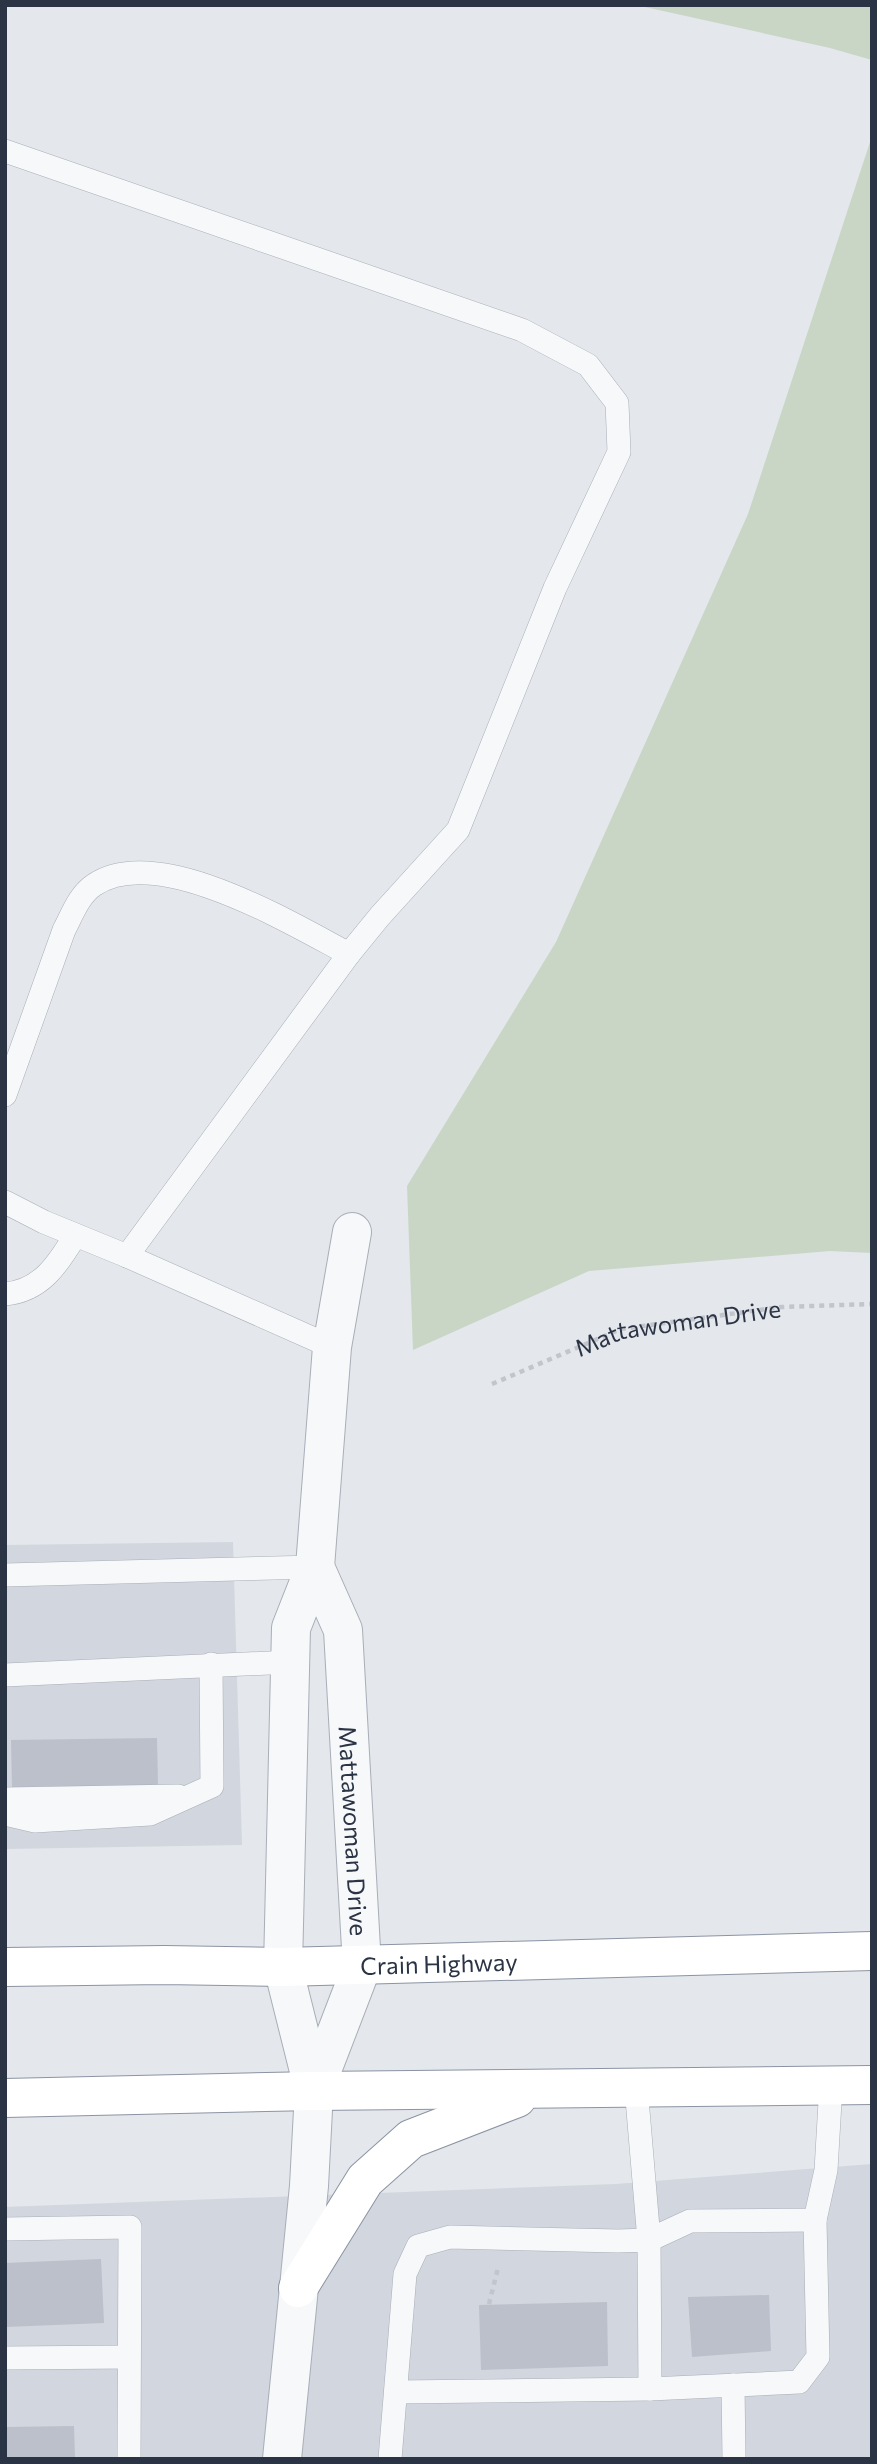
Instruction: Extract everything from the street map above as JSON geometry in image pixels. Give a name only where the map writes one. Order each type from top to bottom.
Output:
[{"type":"highway","name":"Crain Highway","points":[[5,1967],[164,1965],[283,1968],[872,1951]]},
{"type":"highway","points":[[5,2098],[314,2091],[872,2085]]},
{"type":"highway","points":[[298,2288],[365,2180],[411,2139],[542,2088]]},
{"type":"street","name":"Mattawoman Drive","points":[[282,2459],[309,2186],[314,2091],[283,1968],[291,1628],[315,1567],[332,1347],[352,1233]]},
{"type":"street","name":"Mattawoman Drive","points":[[314,2091],[362,1966],[342,1630],[315,1567]]},
{"type":"lane","points":[[5,151],[522,330],[588,365],[617,403],[620,452],[555,587],[458,830],[349,954],[127,1256]]},
{"type":"lane","points":[[5,1095],[64,930],[77,904],[93,885],[123,873],[148,873],[187,880],[245,899],[349,954]]},
{"type":"lane","points":[[5,1202],[75,1236],[127,1256],[332,1347]]},
{"type":"lane","points":[[5,1294],[44,1279],[57,1265],[75,1236]]},
{"type":"lane","points":[[5,1575],[315,1567]]},
{"type":"lane","points":[[6,1676],[291,1662]]},
{"type":"lane","points":[[5,1814],[34,1821],[150,1814],[212,1786],[211,1664]]},
{"type":"lane","points":[[5,1799],[185,1796]]},
{"type":"lane","points":[[396,2392],[650,2389],[799,2382],[818,2357],[815,2220],[826,2170],[831,2085]]},
{"type":"lane","points":[[636,2087],[649,2240],[650,2389]]},
{"type":"lane","points":[[390,2459],[405,2274],[418,2246],[450,2237],[649,2240],[690,2221],[815,2220]]},
{"type":"lane","points":[[5,2229],[130,2227],[129,2459]]},
{"type":"lane","points":[[5,2358],[129,2357]]},
{"type":"lane","points":[[733,2385],[734,2459]]},
{"type":"path","name":"Mattawoman Drive","points":[[492,1384],[621,1329],[781,1307],[872,1304]]},
{"type":"shaded area","points":[[233,1542],[242,1845],[5,1849],[5,1545]]},
{"type":"shaded area","points":[[872,2164],[872,2459],[5,2459],[5,2207],[616,2184]]},
{"type":"green space","points":[[636,5],[872,5],[872,60],[830,48]]},
{"type":"green space","points":[[872,136],[872,1253],[830,1251],[589,1271],[413,1350],[407,1186],[556,942],[748,514]]},
{"type":"building","points":[[157,1738],[158,1785],[117,1786],[117,1791],[98,1786],[12,1787],[11,1740]]},
{"type":"building","points":[[101,2259],[104,2323],[5,2327],[5,2263]]},
{"type":"building","points":[[769,2295],[771,2351],[692,2357],[688,2297]]},
{"type":"building","points":[[607,2302],[608,2366],[481,2370],[479,2305]]},
{"type":"building","points":[[74,2426],[75,2459],[5,2459],[5,2427]]}]
